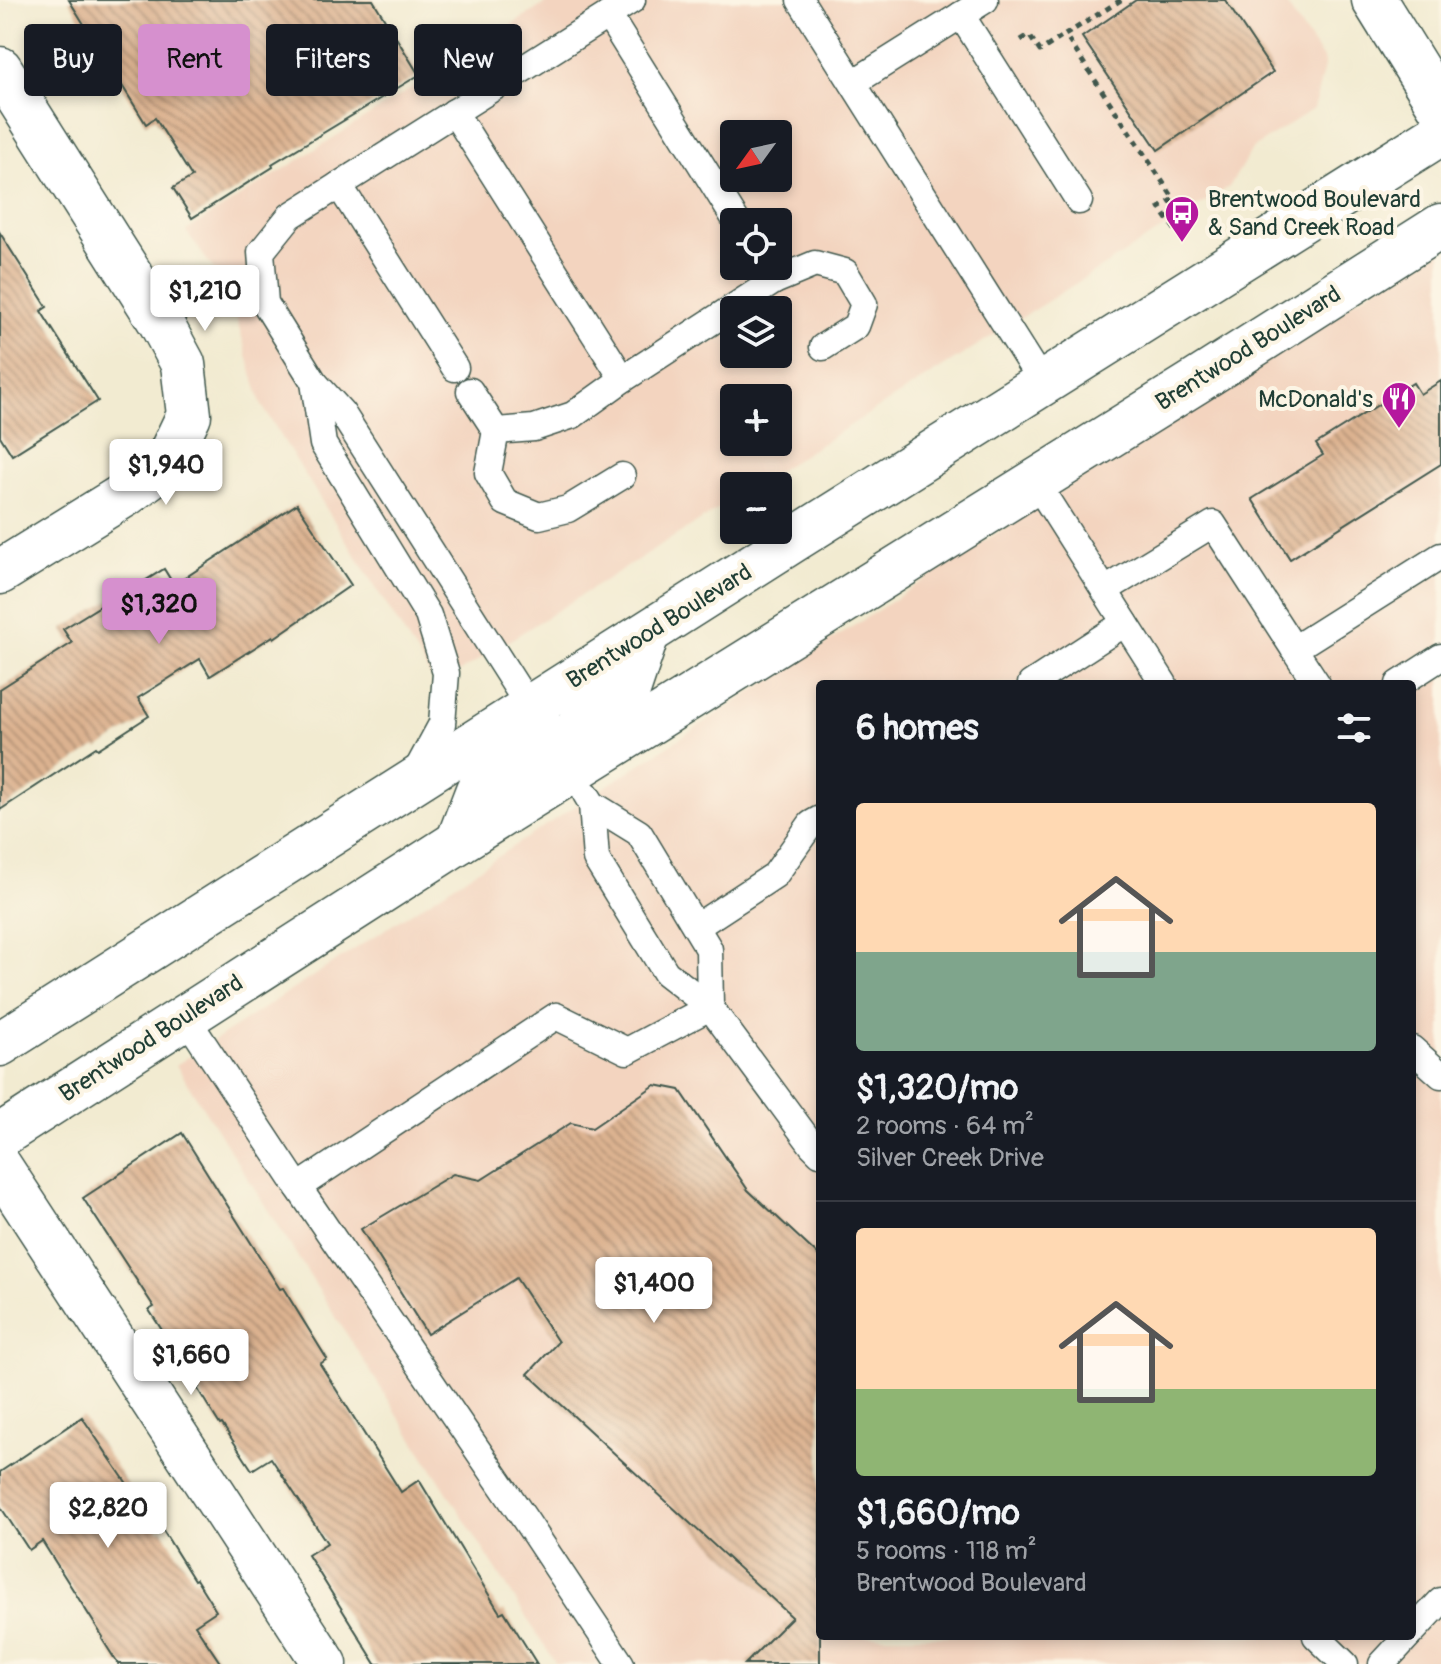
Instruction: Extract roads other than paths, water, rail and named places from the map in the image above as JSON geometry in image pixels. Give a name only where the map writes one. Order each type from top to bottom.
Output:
[{"type":"main road","points":[[1374,0],[1441,108]]},
{"type":"main road","points":[[0,69],[161,323],[183,364],[189,415],[165,465],[126,494],[0,572]]},
{"type":"main road","name":"Brentwood Boulevard","points":[[0,1044],[1441,133]]},
{"type":"main road","name":"Brentwood Boulevard","points":[[0,1136],[458,842],[582,787],[1035,481],[1441,226]]},
{"type":"main road","points":[[582,787],[565,757],[569,736],[585,720],[627,694],[647,634]]},
{"type":"main road","points":[[458,842],[478,790],[527,759],[537,745],[540,729],[530,708]]},
{"type":"main road","points":[[0,1167],[325,1664]]},
{"type":"lane","points":[[530,708],[342,413],[314,382],[265,303],[261,252],[290,216],[632,0]]},
{"type":"lane","points":[[800,0],[1043,384]]},
{"type":"lane","points":[[853,83],[985,0]]},
{"type":"lane","points":[[608,15],[728,208]]},
{"type":"lane","points":[[961,15],[1079,201]]},
{"type":"lane","points":[[454,112],[623,379]]},
{"type":"lane","points":[[339,185],[455,368]]},
{"type":"lane","points":[[792,269],[815,264],[845,272],[864,304],[856,326],[823,347]]},
{"type":"lane","points":[[496,431],[534,428],[573,415],[761,280]]},
{"type":"lane","points":[[314,382],[323,444],[428,615],[446,673],[442,724],[409,785]]},
{"type":"lane","points":[[470,391],[496,431],[488,473],[505,502],[539,516],[568,509],[622,476]]},
{"type":"lane","points":[[1035,481],[1161,680]]},
{"type":"lane","points":[[1105,590],[1213,524],[1314,680]]},
{"type":"lane","points":[[1294,649],[1441,556]]},
{"type":"lane","points":[[1037,680],[1125,623]]},
{"type":"lane","points":[[1405,680],[1441,657]]},
{"type":"lane","points":[[582,787],[639,833],[709,949],[710,1007]]},
{"type":"lane","points":[[582,787],[596,859],[666,973],[710,1007],[816,1149]]},
{"type":"lane","points":[[696,927],[775,875],[816,821]]},
{"type":"lane","points":[[298,1187],[556,1016],[627,1051],[710,1007]]},
{"type":"lane","points":[[185,1016],[621,1664]]},
{"type":"lane","points":[[1416,1053],[1441,1075]]},
{"type":"lane","points":[[1416,1628],[1441,1601]]},
{"type":"lane","points":[[1320,1640],[1345,1664]]},
{"type":"lane","points":[[1382,1664],[1404,1640]]},
{"type":"place","name":"Brentwood Boulevard & Sand Creek Road","points":[[1182,244]]},
{"type":"place","name":"McDonald's","points":[[1399,430]]}]
